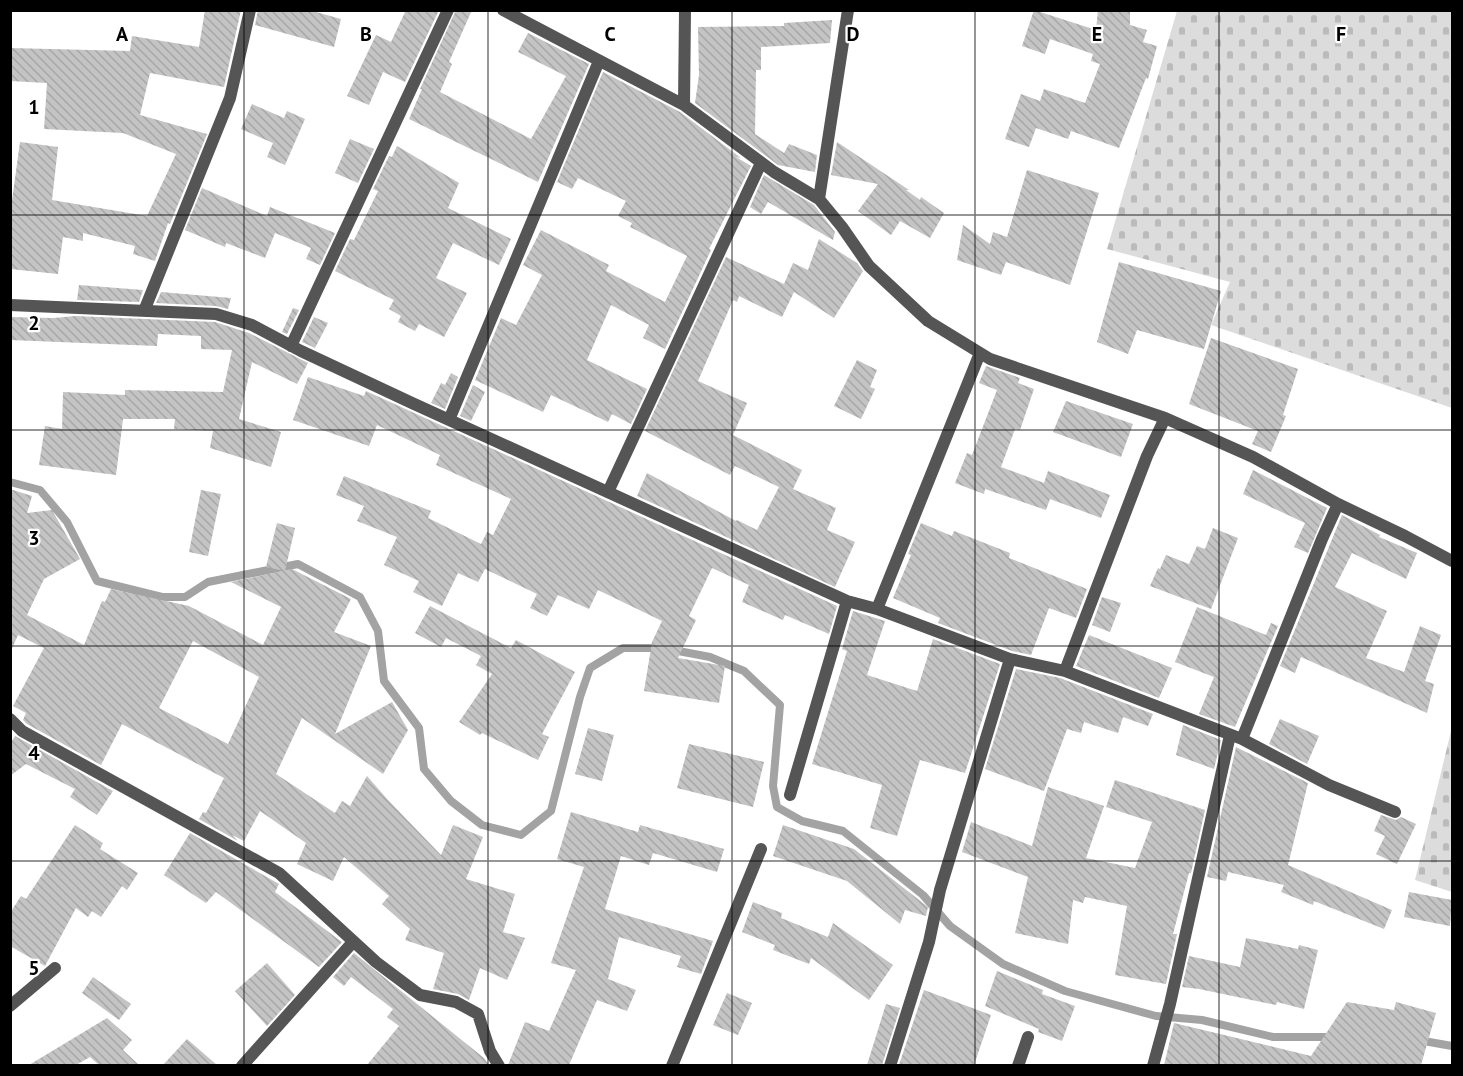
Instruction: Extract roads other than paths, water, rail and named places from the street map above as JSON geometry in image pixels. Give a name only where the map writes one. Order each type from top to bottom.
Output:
[{"type":"street","points":[[144,311],[230,98],[250,10]]},
{"type":"street","points":[[291,346],[448,10]]},
{"type":"street","points":[[503,10],[684,105],[761,163],[819,200],[842,227],[869,266],[928,321],[980,353],[1165,418],[1253,457],[1338,504],[1452,561]]},
{"type":"street","points":[[684,105],[685,10]]},
{"type":"street","points":[[819,200],[848,10]]},
{"type":"street","points":[[449,420],[599,61]]},
{"type":"street","points":[[609,492],[761,163]]},
{"type":"street","points":[[10,305],[216,314],[252,325],[291,346],[449,420],[847,601],[876,609],[1010,659],[1065,671],[1236,737],[1329,785],[1395,812]]},
{"type":"street","points":[[876,609],[980,353]]},
{"type":"street","points":[[1065,671],[1147,456],[1165,418]]},
{"type":"street","points":[[1153,1065],[1236,737],[1338,504]]},
{"type":"street","points":[[790,795],[847,601]]},
{"type":"street","points":[[890,1065],[929,942],[940,890],[1010,659]]},
{"type":"street","points":[[10,719],[22,731],[279,873],[376,962],[420,995],[456,1002],[478,1014],[490,1051],[499,1065]]},
{"type":"street","points":[[672,1065],[761,849]]},
{"type":"street","points":[[242,1065],[353,942]]},
{"type":"street","points":[[10,1006],[55,968]]},
{"type":"street","points":[[1018,1065],[1028,1037]]},
{"type":"waterway","points":[[10,482],[40,490],[67,522],[97,581],[162,597],[185,597],[208,582],[298,564],[360,597],[378,631],[384,681],[419,728],[424,769],[451,801],[482,825],[521,835],[551,811],[580,697],[590,668],[623,648],[661,648]]},
{"type":"waterway","points":[[673,650],[710,657],[744,671],[780,705],[773,786],[777,807],[802,821],[843,831],[923,895],[950,926],[1003,964],[1065,991],[1156,1016],[1202,1020],[1273,1037],[1332,1037]]},
{"type":"waterway","points":[[1418,1040],[1452,1046]]}]
